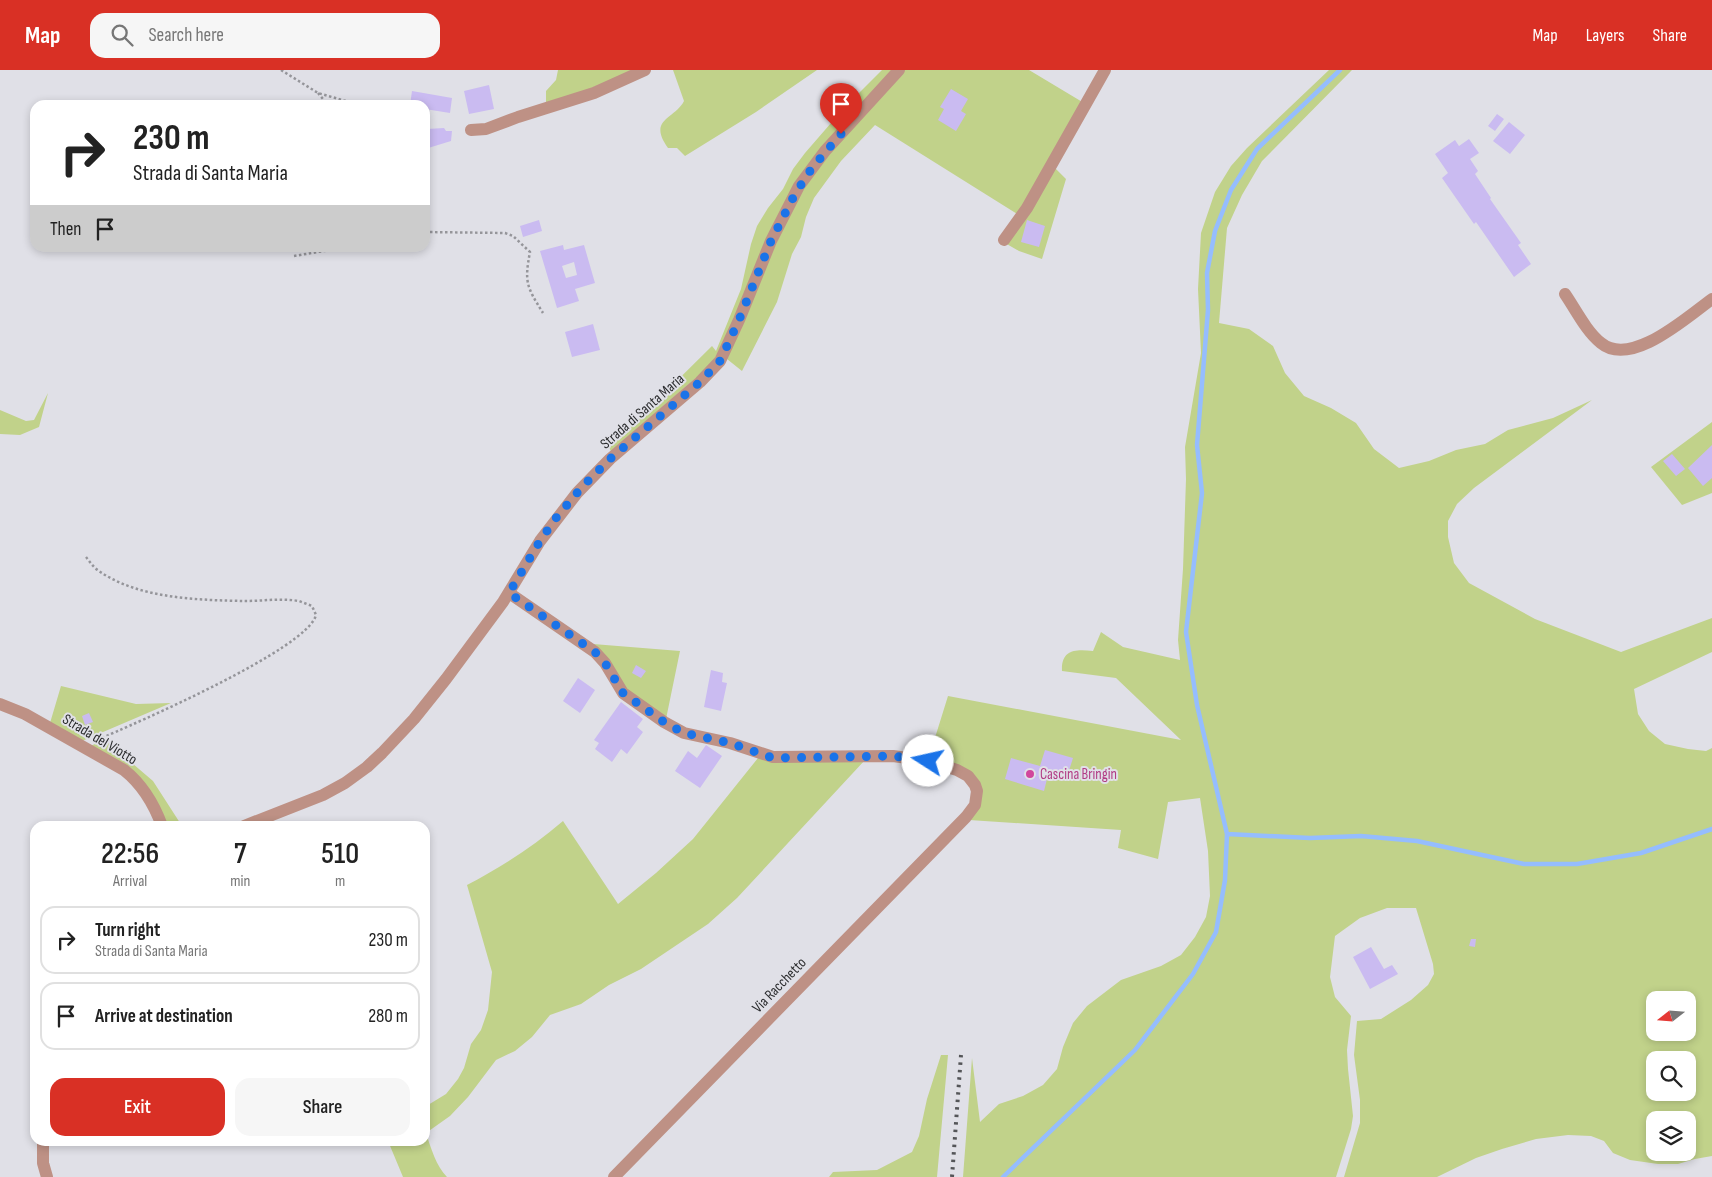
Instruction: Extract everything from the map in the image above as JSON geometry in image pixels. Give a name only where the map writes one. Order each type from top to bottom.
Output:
[{"type":"street","points":[[471,130],[486,129],[518,117],[594,94],[645,70]]},
{"type":"street","name":"Strada di Santa Maria","points":[[257,821],[323,795],[345,783],[367,767],[400,734],[434,694],[509,593],[556,518],[582,487],[610,459],[700,382],[720,361],[771,241],[802,181],[825,151],[899,70]]},
{"type":"street","points":[[1004,240],[1027,208],[1105,70]]},
{"type":"street","points":[[1564,294],[1597,339],[1604,346],[1618,351],[1635,349],[1651,341],[1712,299]]},
{"type":"street","name":"Via Racchetto","points":[[509,593],[595,652],[605,663],[623,693],[682,732],[730,743],[773,758],[893,756],[936,763],[966,774],[975,785],[977,794],[976,802],[966,817],[614,1177]]},
{"type":"street","name":"Strada del Viotto","points":[[0,704],[25,714],[116,765],[132,777],[150,800],[160,821]]},
{"type":"street","points":[[43,1146],[47,1177]]},
{"type":"path","points":[[281,70],[318,93],[342,100]]},
{"type":"path","points":[[318,93],[324,100]]},
{"type":"path","points":[[430,232],[505,233],[513,236],[530,252],[526,273],[528,287],[543,313]]},
{"type":"path","points":[[294,256],[318,252]]},
{"type":"path","points":[[82,746],[154,715],[246,669],[304,631],[311,625],[316,615],[312,606],[299,601],[209,600],[172,596],[143,590],[113,580],[97,570],[86,558]]},
{"type":"green space","points":[[558,70],[637,70],[546,106],[546,91],[556,80]]},
{"type":"green space","points":[[673,70],[817,70],[756,112],[685,156],[677,148],[668,148],[660,131],[661,125],[665,120],[684,101]]},
{"type":"green space","points":[[882,70],[895,70],[820,151],[712,364],[611,451],[609,448],[712,346],[716,351],[741,289],[757,226],[805,153],[844,108]]},
{"type":"green space","points":[[903,70],[1029,70],[1084,103],[1019,215],[875,125],[841,161],[814,198],[806,217],[801,237],[792,254],[777,302],[742,371],[727,359],[767,263],[797,199],[826,156]]},
{"type":"green space","points":[[1329,70],[1352,70],[1262,161],[1242,195],[1227,228],[1219,323],[1249,329],[1273,346],[1285,373],[1304,396],[1331,408],[1356,423],[1374,449],[1399,468],[1429,461],[1456,450],[1485,444],[1508,430],[1553,418],[1592,400],[1474,488],[1457,504],[1448,521],[1448,537],[1454,563],[1469,583],[1535,619],[1621,652],[1712,618],[1712,652],[1634,689],[1638,714],[1649,731],[1665,744],[1706,751],[1712,748],[1712,1156],[1696,1159],[1696,1111],[1646,1111],[1646,1161],[1688,1161],[1678,1164],[1658,1164],[1630,1160],[1613,1153],[1604,1141],[1591,1136],[1568,1135],[1536,1139],[1502,1149],[1476,1158],[1437,1177],[1344,1177],[1360,1123],[1360,1100],[1354,1055],[1357,1021],[1381,1019],[1411,1000],[1428,985],[1434,974],[1433,964],[1416,908],[1387,908],[1360,918],[1335,936],[1330,977],[1335,997],[1351,1016],[1347,1050],[1353,1116],[1351,1129],[1336,1177],[963,1177],[972,1058],[980,1122],[999,1104],[1023,1096],[1043,1085],[1057,1069],[1063,1047],[1073,1023],[1087,1006],[1121,980],[1161,966],[1181,955],[1195,937],[1206,917],[1210,896],[1208,851],[1200,798],[1168,802],[1158,859],[1118,848],[1121,830],[969,820],[980,790],[929,757],[948,696],[1181,740],[1116,678],[1062,671],[1062,664],[1067,654],[1071,652],[1081,650],[1093,651],[1101,632],[1123,647],[1180,660],[1178,640],[1183,569],[1186,479],[1185,447],[1201,353],[1198,289],[1201,233],[1215,192],[1231,166],[1247,148]]},
{"type":"green space","points":[[1054,167],[1066,179],[1042,259],[1019,251],[1005,243]]},
{"type":"green space","points":[[48,393],[39,427],[20,435],[0,434],[0,410],[26,421],[34,420]]},
{"type":"green space","points":[[1712,422],[1712,493],[1682,505],[1651,467]]},
{"type":"green space","points":[[593,644],[680,651],[666,719],[629,693]]},
{"type":"green space","points":[[61,686],[136,704],[171,703],[82,741],[50,723]]},
{"type":"green space","points":[[105,740],[153,781],[179,821],[163,821],[157,805],[90,746]]},
{"type":"green space","points":[[758,758],[865,760],[737,898],[708,924],[641,969],[609,985],[581,1004],[550,1015],[532,1037],[515,1051],[496,1060],[468,1097],[450,1116],[430,1130],[430,1104],[446,1094],[458,1079],[464,1068],[471,1044],[481,1030],[488,1010],[492,972],[467,885],[516,856],[563,821],[618,904],[693,839]]},
{"type":"green space","points":[[941,1055],[948,1055],[937,1177],[829,1177],[833,1172],[877,1170],[912,1152],[919,1136],[927,1099]]},
{"type":"green space","points":[[430,1145],[437,1162],[447,1177],[403,1177],[390,1146]]},
{"type":"building","points":[[489,85],[494,109],[469,114],[464,91]]},
{"type":"building","points":[[951,89],[968,99],[961,111],[966,114],[956,131],[938,120],[944,109],[940,107]]},
{"type":"building","points":[[412,91],[452,98],[450,113],[430,110],[430,100],[411,100]]},
{"type":"building","points":[[1497,114],[1504,119],[1495,131],[1488,126]]},
{"type":"building","points":[[1509,122],[1525,135],[1510,154],[1493,141]]},
{"type":"building","points":[[444,128],[446,131],[452,131],[451,141],[430,147],[430,129]]},
{"type":"building","points":[[1469,139],[1479,153],[1470,159],[1478,171],[1475,174],[1521,243],[1518,245],[1531,264],[1514,277],[1476,222],[1474,224],[1442,178],[1448,173],[1435,154],[1455,140],[1459,146]]},
{"type":"building","points":[[539,220],[542,231],[523,237],[520,226]]},
{"type":"building","points":[[1027,220],[1045,226],[1039,247],[1021,242]]},
{"type":"building","points":[[563,245],[564,250],[584,245],[595,283],[575,289],[579,301],[557,308],[540,251]],"holes":[[[574,262],[577,275],[566,278],[562,266]]]},
{"type":"building","points":[[593,324],[600,350],[572,357],[565,332]]},
{"type":"building","points":[[1712,445],[1712,478],[1703,486],[1688,468]]},
{"type":"building","points":[[1672,454],[1685,469],[1676,476],[1663,461]]},
{"type":"building","points":[[636,665],[646,671],[641,678],[632,673]]},
{"type":"building","points":[[711,670],[723,673],[722,682],[727,683],[721,711],[704,707]]},
{"type":"building","points":[[578,678],[595,690],[580,713],[563,701]]},
{"type":"building","points":[[621,702],[643,719],[637,727],[643,732],[627,754],[621,749],[612,762],[595,749],[599,743],[594,740]]},
{"type":"building","points":[[89,713],[93,722],[85,725],[82,716]]},
{"type":"building","points":[[706,745],[722,756],[700,788],[675,771],[688,751],[697,758]]},
{"type":"building","points":[[1045,750],[1073,758],[1066,780],[1048,775],[1044,791],[1005,779],[1011,758],[1040,766]]},
{"type":"building","points":[[1471,939],[1476,939],[1475,947],[1469,946]]},
{"type":"building","points":[[1371,947],[1384,969],[1392,965],[1398,974],[1370,989],[1353,957]]},
{"type":"waterway","points":[[1003,1177],[1135,1050],[1193,974],[1216,932],[1225,880],[1227,834],[1197,705],[1186,632],[1202,493],[1197,445],[1208,310],[1207,273],[1215,231],[1231,190],[1257,149],[1340,70]]},
{"type":"waterway","points":[[1227,834],[1310,838],[1361,836],[1417,841],[1524,864],[1577,864],[1641,853],[1712,829]]},
{"type":"railway","points":[[952,1177],[961,1055]]},
{"type":"place","name":"Cascina Bringin","points":[[1030,774]]},
{"type":"route","points":[[841,134],[802,181],[795,194],[771,241],[739,320],[715,368],[610,459],[582,487],[540,541],[509,593],[595,652],[605,663],[623,693],[664,722],[686,734],[730,743],[773,758],[893,756],[928,761]]}]
